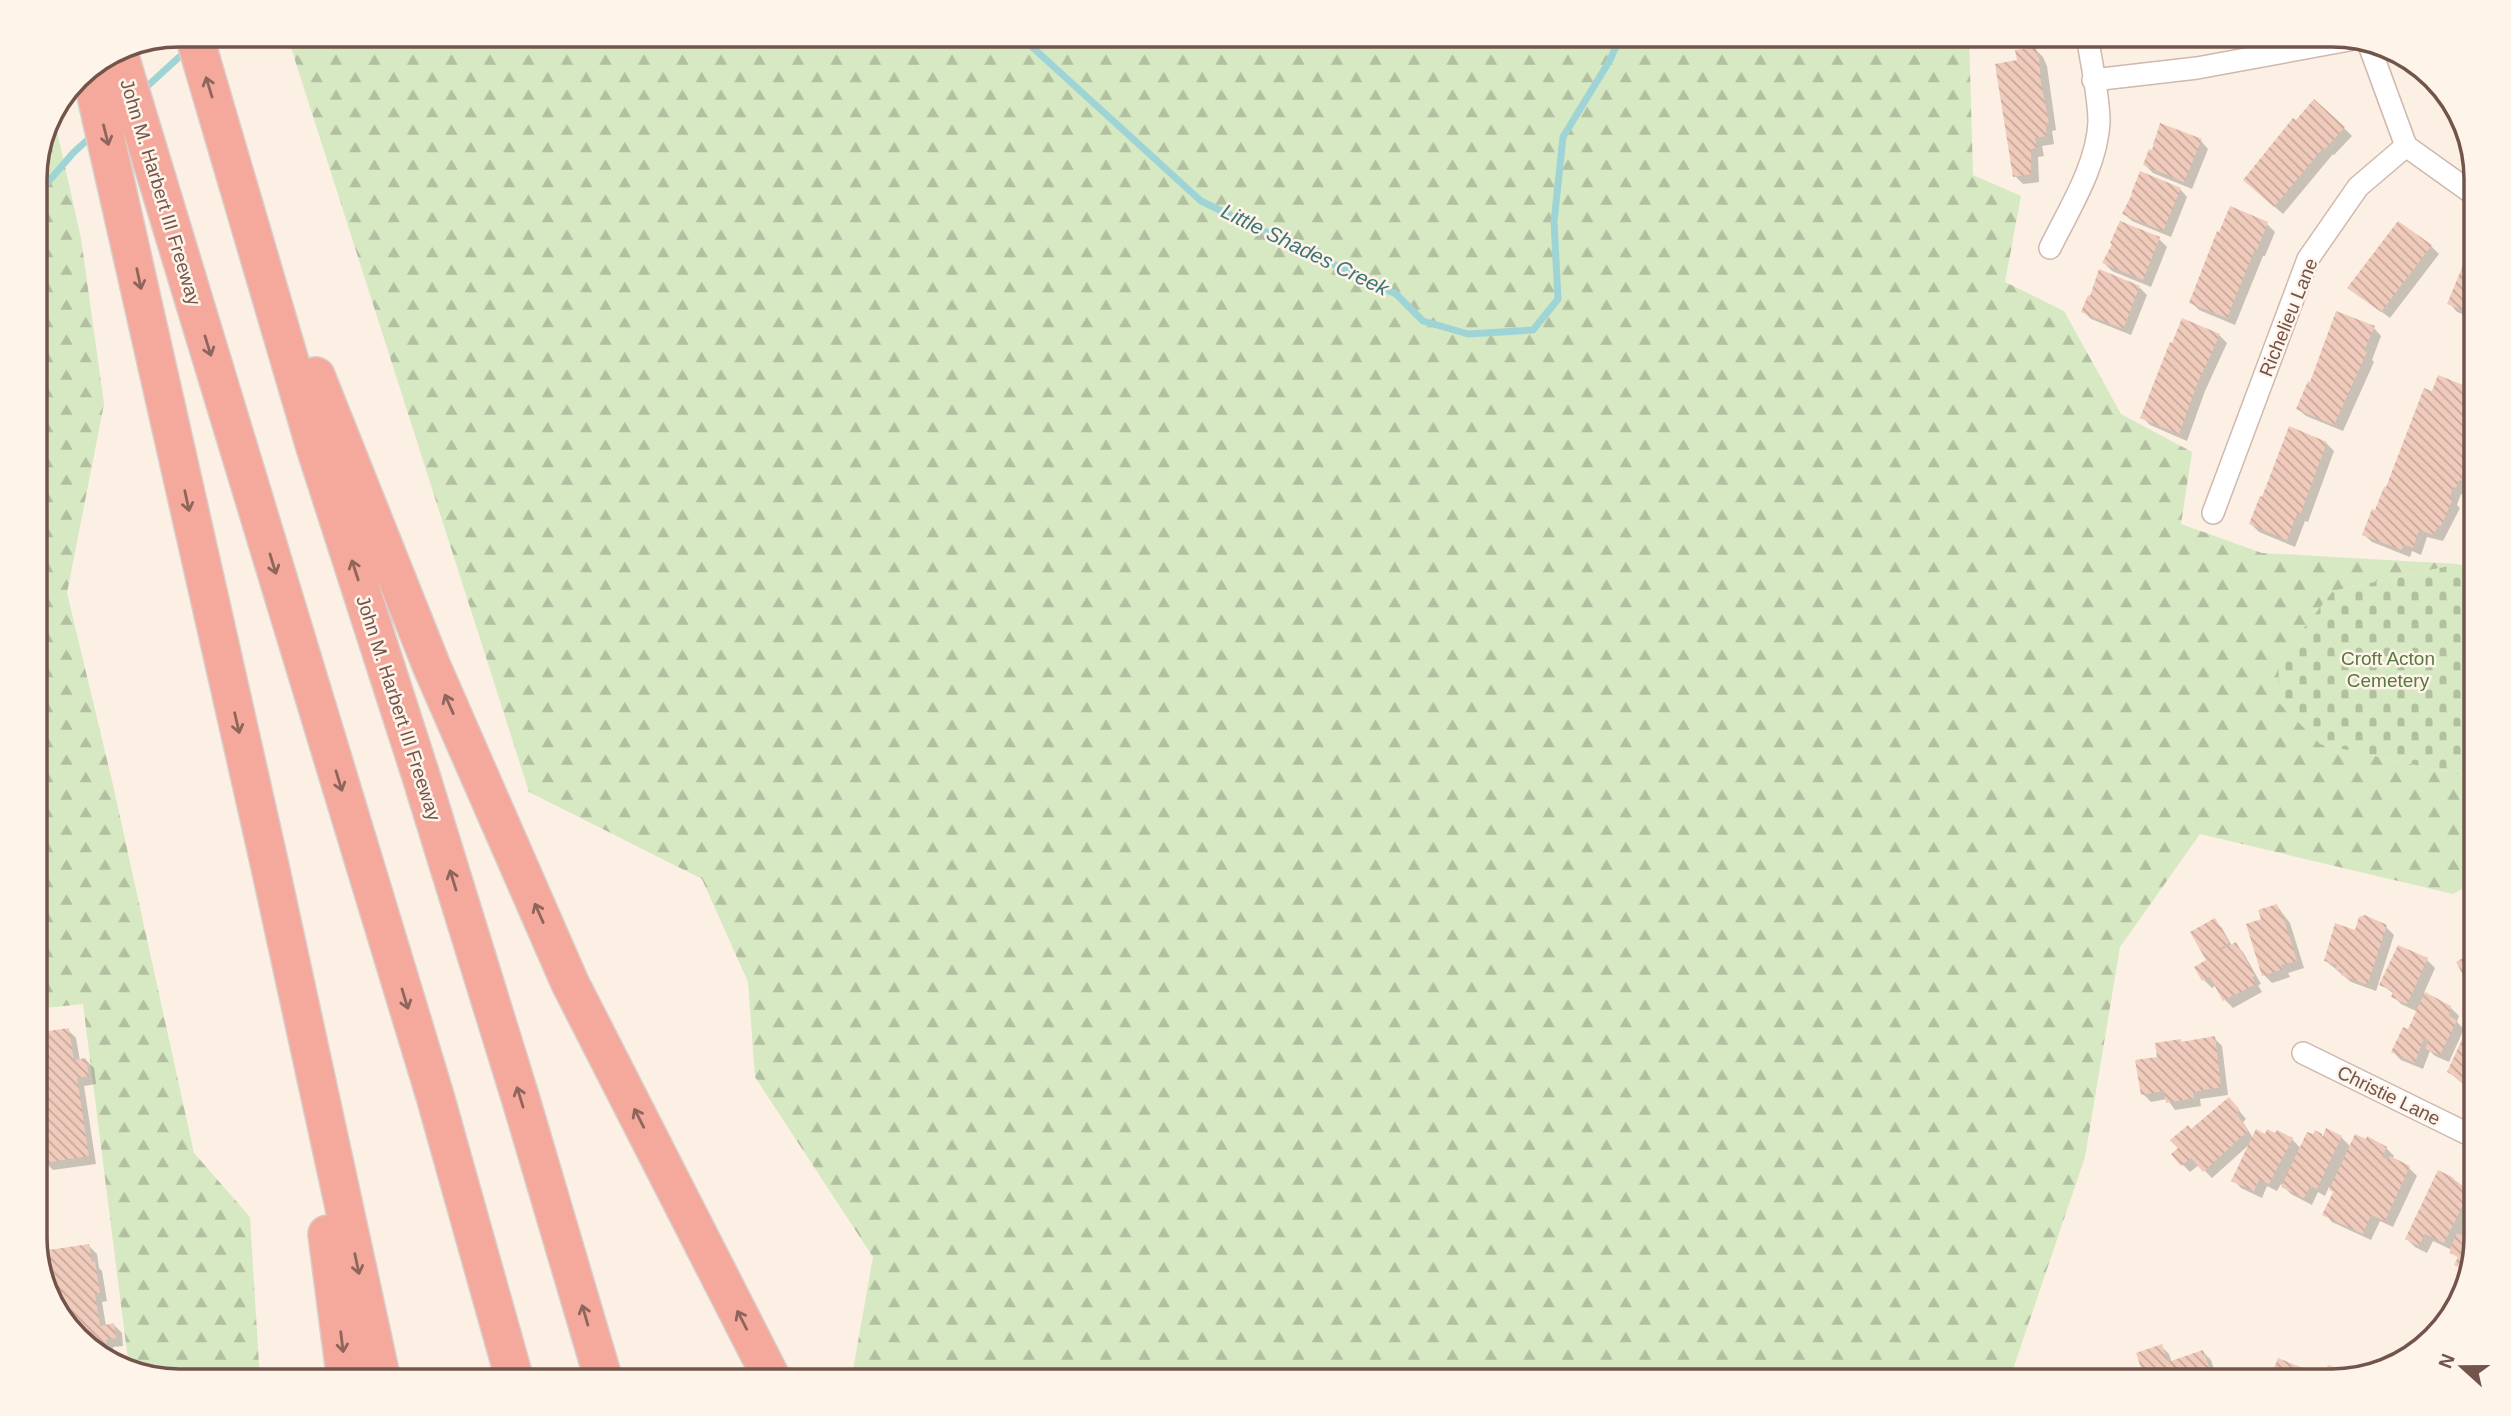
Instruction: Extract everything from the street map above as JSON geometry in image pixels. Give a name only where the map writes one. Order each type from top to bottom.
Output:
[{"type":"highway","name":"John M. Harbert III Freeway","points":[[198,47],[315,447],[448,864],[600,1369]]},
{"type":"highway","name":"John M. Harbert III Freeway","points":[[121,61],[435,1096],[512,1369]]},
{"type":"highway","points":[[93,80],[269,862],[379,1369]]},
{"type":"highway","points":[[238,180],[432,667],[570,984],[767,1369]]},
{"type":"highway","points":[[269,862],[335,1286],[345,1369]]},
{"type":"street","points":[[2050,248],[2095,148],[2099,121],[2089,47]]},
{"type":"street","points":[[2093,80],[2197,68],[2312,47]]},
{"type":"street","points":[[2372,54],[2406,146],[2463,187]]},
{"type":"street","name":"Richelieu Lane","points":[[2213,513],[2308,259],[2358,187],[2406,146]]},
{"type":"street","name":"Christie Lane","points":[[2303,1053],[2464,1132]]},
{"type":"green space","points":[[291,47],[1969,47],[1973,175],[2021,196],[2005,282],[2064,311],[2121,414],[2192,452],[2181,524],[2262,553],[2458,564],[2333,591],[2320,744],[2464,775],[2464,888],[2453,894],[2200,834],[2120,947],[2085,1157],[2013,1369],[853,1369],[873,1257],[755,1077],[748,982],[702,879],[529,792]]},
{"type":"green space","points":[[57,131],[81,238],[104,404],[67,593],[113,785],[194,1153],[250,1217],[259,1369],[162,1368],[128,1358],[83,1004],[48,1008],[48,162]]},
{"type":"green space","name":"Croft Acton Cemetery","points":[[2458,564],[2463,565],[2464,775],[2320,744],[2278,702],[2279,660],[2333,591]]},
{"type":"building","points":[[2036,47],[2049,123],[2045,123],[2047,136],[2035,138],[2037,148],[2031,149],[2031,174],[2013,177],[1995,64],[2017,60],[2015,50]]},
{"type":"building","points":[[2314,99],[2345,127],[2325,149],[2324,147],[2274,207],[2243,180],[2293,118],[2296,120]]},
{"type":"building","points":[[2160,123],[2202,139],[2184,182],[2143,165],[2149,149],[2152,150]]},
{"type":"building","points":[[2140,171],[2181,188],[2163,231],[2122,214]]},
{"type":"building","points":[[2230,206],[2268,222],[2227,318],[2189,303],[2217,231],[2219,232]]},
{"type":"building","points":[[2120,221],[2160,237],[2143,280],[2102,263]]},
{"type":"building","points":[[2398,221],[2432,245],[2381,312],[2347,288]]},
{"type":"building","points":[[2463,265],[2463,265],[2463,310],[2447,304]]},
{"type":"building","points":[[2099,269],[2140,286],[2123,329],[2081,312],[2088,295],[2090,296]]},
{"type":"building","points":[[2336,311],[2375,326],[2364,351],[2367,352],[2334,425],[2296,409],[2308,381],[2310,382]]},
{"type":"building","points":[[2182,318],[2220,334],[2198,382],[2179,434],[2140,418]]},
{"type":"building","points":[[2438,375],[2463,385],[2463,475],[2456,488],[2453,487],[2450,497],[2453,499],[2441,526],[2439,525],[2433,535],[2419,530],[2413,548],[2404,544],[2402,550],[2362,535],[2372,509],[2375,510],[2386,487],[2424,388],[2432,391]]},
{"type":"building","points":[[2289,426],[2327,442],[2300,515],[2297,514],[2287,540],[2249,524]]},
{"type":"building","points":[[2277,904],[2297,961],[2281,965],[2283,969],[2262,976],[2246,924],[2261,919],[2258,910]]},
{"type":"building","points":[[2365,915],[2387,925],[2368,983],[2365,984],[2341,975],[2343,971],[2335,969],[2337,965],[2324,961],[2335,923],[2355,930],[2359,917]]},
{"type":"building","points":[[2215,918],[2229,943],[2220,948],[2221,950],[2236,942],[2255,976],[2252,977],[2256,984],[2223,1001],[2210,977],[2202,981],[2194,967],[2206,960],[2190,932]]},
{"type":"building","points":[[2398,945],[2428,958],[2407,1004],[2391,997],[2393,991],[2379,985]]},
{"type":"building","points":[[2464,957],[2464,976],[2456,962]]},
{"type":"building","points":[[2425,992],[2451,1006],[2449,1016],[2457,1020],[2440,1055],[2425,1049],[2429,1040],[2424,1038],[2415,1063],[2391,1052],[2403,1027],[2408,1029]]},
{"type":"building","points":[[69,1028],[74,1060],[86,1058],[89,1076],[77,1078],[89,1156],[48,1162],[48,1031]]},
{"type":"building","points":[[2464,1035],[2464,1083],[2447,1072]]},
{"type":"building","points":[[2215,1036],[2221,1087],[2193,1092],[2194,1098],[2166,1103],[2164,1091],[2141,1095],[2135,1060],[2157,1057],[2155,1043]]},
{"type":"building","points":[[2229,1097],[2240,1110],[2236,1113],[2248,1131],[2203,1172],[2191,1158],[2181,1166],[2171,1154],[2178,1148],[2170,1140],[2188,1125],[2191,1129]]},
{"type":"building","points":[[2326,1128],[2342,1136],[2317,1189],[2310,1186],[2304,1198],[2281,1187],[2307,1132],[2313,1134],[2315,1130],[2322,1134],[2322,1138]]},
{"type":"building","points":[[2256,1129],[2265,1134],[2267,1129],[2275,1133],[2277,1130],[2293,1138],[2269,1184],[2259,1180],[2254,1191],[2231,1181]]},
{"type":"building","points":[[2355,1134],[2366,1139],[2367,1136],[2387,1147],[2382,1157],[2388,1160],[2390,1156],[2410,1166],[2385,1221],[2371,1215],[2363,1234],[2322,1215],[2333,1192],[2329,1190]]},
{"type":"building","points":[[2438,1170],[2464,1186],[2464,1203],[2444,1243],[2425,1234],[2419,1246],[2405,1239]]},
{"type":"building","points":[[2464,1228],[2460,1268],[2454,1265],[2458,1257],[2450,1253],[2450,1249],[2457,1233],[2461,1235]]},
{"type":"building","points":[[89,1244],[92,1262],[95,1261],[100,1293],[95,1294],[100,1326],[114,1323],[116,1338],[106,1340],[107,1347],[86,1330],[65,1303],[52,1271],[49,1250]]},
{"type":"building","points":[[2162,1344],[2168,1362],[2203,1350],[2210,1369],[2141,1369],[2136,1353]]},
{"type":"building","points":[[2278,1358],[2306,1369],[2274,1369]]},
{"type":"waterway","name":"Little Shades Creek","points":[[1032,47],[1201,201],[1396,294],[1423,321],[1468,334],[1533,330],[1558,299],[1554,222],[1563,137],[1616,47]]},
{"type":"waterway","name":"Little Shades Creek","points":[[142,91],[188,49]]},
{"type":"waterway","name":"Little Shades Creek","points":[[48,182],[94,134]]}]
